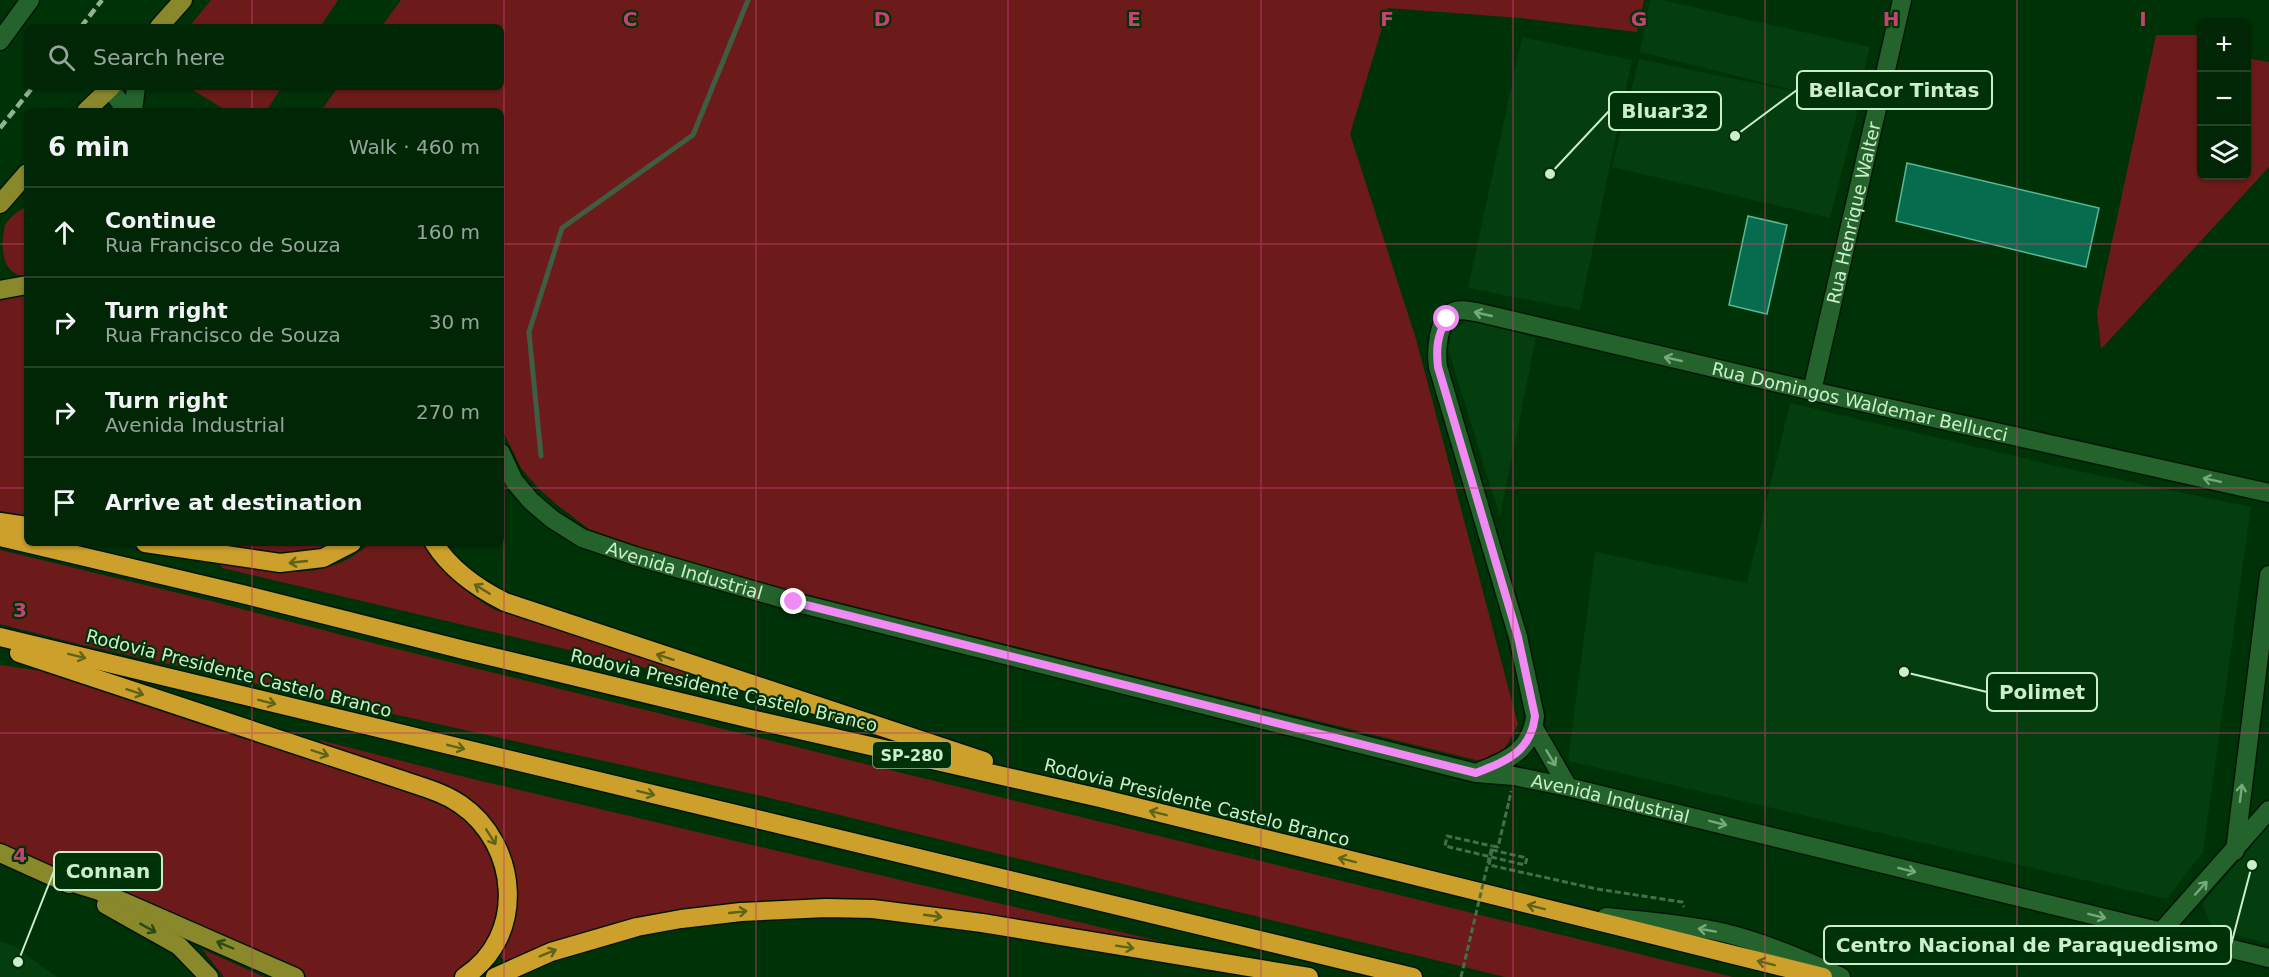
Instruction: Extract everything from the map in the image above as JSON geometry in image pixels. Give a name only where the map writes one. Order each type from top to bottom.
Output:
[{"type":"highway","points":[[0,522],[24,526]]},
{"type":"highway","name":"Rodovia Presidente Castelo Branco","points":[[0,537],[24,543]]},
{"type":"highway","name":"Rodovia Presidente Castelo Branco","points":[[38,546],[464,650],[1100,798],[1823,977]]},
{"type":"highway","points":[[165,546],[280,563],[323,558],[346,546]]},
{"type":"highway","points":[[436,546],[463,577],[484,591],[526,610],[1100,798]]},
{"type":"highway","name":"Rodovia Presidente Castelo Branco","points":[[0,637],[1413,977]]},
{"type":"highway","points":[[0,647],[417,785],[442,794],[460,804],[486,829],[496,845],[504,864],[508,887],[508,911],[502,933],[491,954],[475,970],[464,977]]},
{"type":"highway","points":[[495,977],[551,952],[637,927],[741,912],[826,908],[873,909],[982,923],[1309,977]]},
{"type":"main road","points":[[162,24],[183,0]]},
{"type":"main road","points":[[89,108],[108,90]]},
{"type":"main road","points":[[0,204],[20,190]]},
{"type":"main road","points":[[0,274],[15,287]]},
{"type":"main road","points":[[0,853],[60,879],[179,946],[209,977]]},
{"type":"main road","points":[[60,879],[99,891],[295,977]]},
{"type":"street","points":[[0,41],[30,0]]},
{"type":"street","name":"Rua Henrique Walter","points":[[1812,391],[1902,0]]},
{"type":"street","points":[[111,90],[125,108]]},
{"type":"street","points":[[133,108],[136,90]]},
{"type":"street","name":"Rua Domingos Waldemar Bellucci","points":[[1533,729],[1535,716],[1518,637],[1438,367],[1436,346],[1439,334],[1452,313],[1460,310],[2269,493]]},
{"type":"street","name":"Avenida Industrial","points":[[504,459],[514,481],[531,501],[552,519],[582,538],[635,556],[794,602],[1476,773],[1514,776],[1568,787],[2269,958]]},
{"type":"street","points":[[2235,851],[2269,575]]},
{"type":"street","points":[[1476,773],[1521,749],[1533,729],[1568,787]]},
{"type":"street","points":[[2161,932],[2269,810]]},
{"type":"street","points":[[1562,913],[1677,925],[1724,933],[1776,948],[1841,977]]},
{"type":"path","points":[[1492,848],[1527,858],[1525,865],[1445,846],[1447,836],[1492,848],[1498,847],[1509,801]]},
{"type":"path","points":[[1492,848],[1489,865],[1597,889],[1682,902],[1687,911]]},
{"type":"path","points":[[1461,977],[1492,848]]},
{"type":"shaded area","points":[[211,0],[338,0],[322,24],[191,24]]},
{"type":"shaded area","points":[[401,0],[1644,0],[1637,32],[1520,18],[1388,8],[1350,134],[1416,339],[1518,724],[1507,745],[1492,757],[1476,760],[798,593],[639,548],[590,530],[538,488],[521,468],[504,433],[504,108],[323,108],[336,90],[504,90],[504,24],[383,24]]},
{"type":"shaded area","points":[[1650,0],[1662,0],[1870,47],[1856,104],[1859,105],[1830,218],[1612,167],[1639,59],[1830,99],[1640,52]]},
{"type":"shaded area","points":[[2156,35],[2197,35],[2197,180],[2251,180],[2251,59],[2269,62],[2269,167],[2101,349],[2097,312]]},
{"type":"shaded area","points":[[1522,37],[1632,60],[1580,310],[1468,288]]},
{"type":"shaded area","points":[[193,90],[280,90],[268,108],[222,108]]},
{"type":"shaded area","points":[[24,208],[24,276],[18,275],[7,266],[3,250],[5,225]]},
{"type":"shaded area","points":[[24,290],[24,515],[0,511],[0,294]]},
{"type":"shaded area","points":[[1469,319],[1536,338],[1500,517],[1448,349],[1452,331]]},
{"type":"shaded area","points":[[1790,403],[2078,471],[2251,507],[2203,852],[2167,899],[1568,761],[1595,552],[1747,583]]},
{"type":"shaded area","points":[[214,546],[336,546],[293,557]]},
{"type":"shaded area","points":[[366,546],[424,546],[454,581],[495,610],[688,671],[688,678],[222,568],[220,563],[298,572],[335,565]]},
{"type":"shaded area","points":[[0,550],[1733,977],[1505,977],[766,797],[78,644],[0,624]]},
{"type":"shaded area","points":[[0,665],[49,672],[436,800],[469,823],[482,838],[494,862],[498,876],[499,903],[497,917],[487,945],[457,977],[307,977],[0,844]]},
{"type":"shaded area","points":[[319,740],[477,780],[1163,942],[1161,947],[839,901],[806,901],[708,906],[643,917],[571,936],[512,962],[502,959],[500,953],[510,935],[516,916],[516,875],[506,843],[487,816],[476,805],[448,787],[324,747]]},
{"type":"shaded area","points":[[2269,825],[2269,944],[2212,928],[2202,904]]},
{"type":"shaded area","points":[[0,941],[14,946],[57,977],[0,977]]},
{"type":"shaded area","points":[[202,949],[264,977],[224,977]]},
{"type":"building","points":[[1907,163],[2099,208],[2086,267],[1896,221]]},
{"type":"building","points":[[1748,216],[1787,225],[1767,314],[1729,305]]},
{"type":"waterway","points":[[541,456],[529,332],[562,228],[693,135],[748,0]]},
{"type":"railway","points":[[83,24],[102,0]]},
{"type":"railway","points":[[0,128],[31,90]]},
{"type":"place","name":"BellaCor Tintas","points":[[1735,136]]},
{"type":"place","name":"Bluar32","points":[[1550,174]]},
{"type":"place","name":"Polimet","points":[[1904,672]]},
{"type":"place","name":"Centro Nacional de Paraquedismo","points":[[2252,865]]},
{"type":"place","name":"Connan","points":[[18,962]]},
{"type":"route","points":[[794,602],[1476,773],[1501,763],[1521,749],[1533,729],[1535,716],[1518,637],[1438,367],[1436,346],[1447,319]]}]
